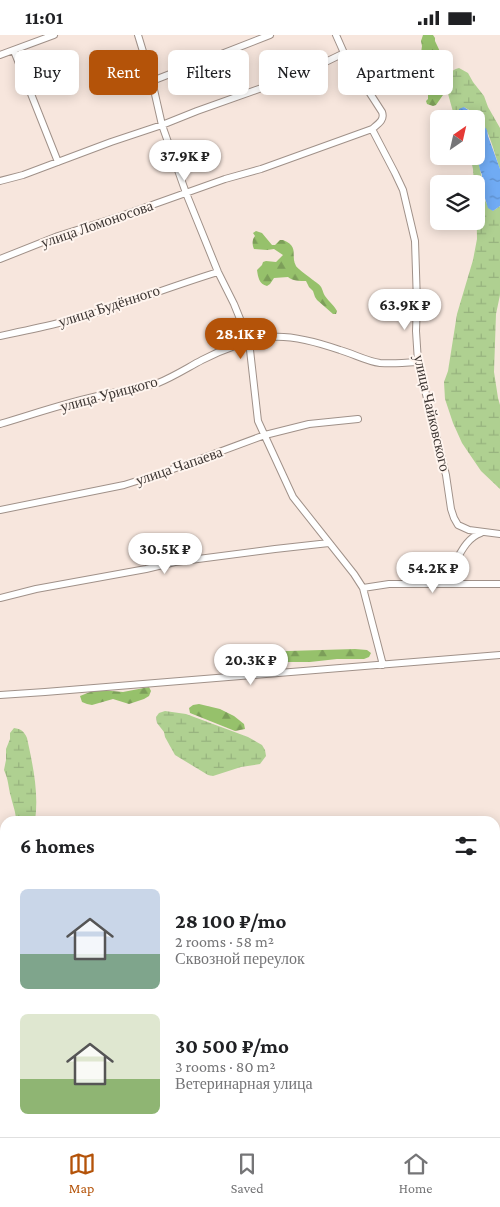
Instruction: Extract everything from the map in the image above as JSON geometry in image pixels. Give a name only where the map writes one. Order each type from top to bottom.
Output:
[{"type":"street","points":[[0,55],[54,35]]},
{"type":"street","points":[[138,35],[143,50]]},
{"type":"street","points":[[158,79],[270,35]]},
{"type":"street","points":[[336,35],[343,50]]},
{"type":"street","points":[[14,51],[58,162]]},
{"type":"street","points":[[0,181],[23,175],[301,74],[338,56]]},
{"type":"street","points":[[155,95],[162,125],[186,193],[249,341],[258,421],[293,497],[363,588],[382,665]]},
{"type":"street","points":[[372,95],[382,111],[383,116],[383,119],[372,129]]},
{"type":"street","name":"улица Ломоносова","points":[[0,259],[58,236],[225,179],[261,169],[372,129]]},
{"type":"street","name":"улица Чайковского","points":[[372,129],[403,190],[415,241],[418,361],[446,475],[451,509],[458,525],[469,530],[482,532]]},
{"type":"street","name":"улица Будённого","points":[[0,336],[111,309],[169,287],[218,272]]},
{"type":"street","name":"улица Урицкого","points":[[0,424],[102,395],[157,383],[204,359],[249,341],[272,337],[308,341],[378,362],[391,364],[418,361]]},
{"type":"street","name":"улица Чапаева","points":[[0,510],[124,485],[265,435],[309,425],[358,419]]},
{"type":"street","points":[[437,583],[448,574],[466,544],[475,535],[482,532],[500,534]]},
{"type":"street","points":[[0,598],[36,589],[175,562],[329,543]]},
{"type":"street","points":[[363,588],[389,584],[500,584]]},
{"type":"street","points":[[0,695],[500,655]]},
{"type":"green space","points":[[423,35],[433,35],[439,50],[421,50]]},
{"type":"green space","points":[[459,68],[468,73],[484,96],[500,128],[500,169],[485,127],[485,110],[468,110],[464,107],[462,110],[452,110],[448,95],[453,95],[454,70]]},
{"type":"green space","points":[[428,95],[443,95],[436,105],[433,106],[427,104],[426,101]]},
{"type":"green space","points":[[472,165],[479,165],[481,175],[473,175]]},
{"type":"green space","points":[[485,200],[493,211],[500,206],[500,295],[496,314],[494,372],[500,405],[500,489],[481,471],[462,443],[445,399],[444,382],[448,371],[457,314],[473,260],[477,230],[485,230]]},
{"type":"green space","points":[[256,231],[262,233],[272,245],[283,240],[291,245],[296,266],[320,286],[337,311],[336,314],[333,314],[317,300],[306,281],[294,280],[288,277],[274,278],[267,286],[262,284],[258,278],[257,270],[263,262],[276,262],[283,255],[274,249],[254,249],[253,239],[255,236],[253,233]]},
{"type":"green space","points":[[367,650],[371,653],[369,657],[364,659],[278,662],[257,668],[242,666],[239,661],[241,657],[250,652]]},
{"type":"green space","points":[[149,687],[151,691],[149,696],[129,704],[113,699],[92,705],[82,702],[80,696],[101,690],[123,692]]},
{"type":"green space","points":[[199,704],[220,709],[234,716],[244,724],[245,729],[235,731],[190,713],[189,708]]},
{"type":"green space","points":[[165,711],[186,714],[248,737],[262,745],[266,756],[260,764],[241,767],[213,776],[208,775],[175,755],[164,732],[157,723],[156,717],[159,713]]},
{"type":"green space","points":[[14,728],[19,729],[27,738],[36,790],[36,816],[15,816],[4,770],[10,733]]},
{"type":"water","points":[[464,107],[468,110],[459,110]]},
{"type":"water","points":[[485,127],[500,169],[500,206],[493,211],[488,208],[485,198],[485,175],[482,175],[479,165],[485,165]]}]
